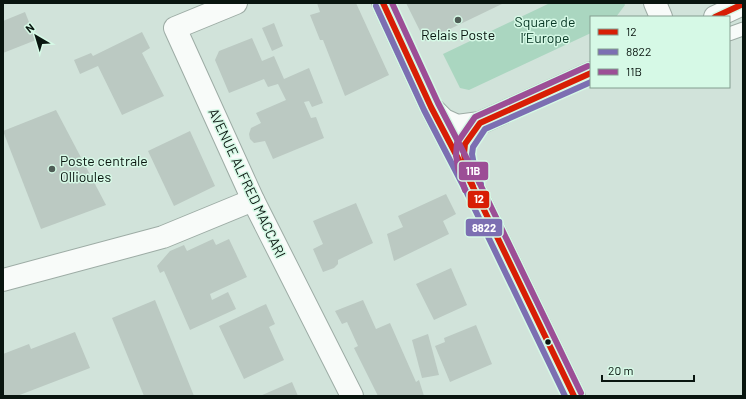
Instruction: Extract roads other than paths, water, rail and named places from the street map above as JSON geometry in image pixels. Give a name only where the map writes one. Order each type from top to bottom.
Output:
[{"type":"street","name":"AVENUE ALFRED MACCARI","points":[[236,3],[175,28],[254,200],[352,396]]},
{"type":"street","points":[[383,3],[431,107],[473,187],[574,396]]},
{"type":"street","points":[[655,3],[661,16]]},
{"type":"street","points":[[717,16],[743,4]]},
{"type":"street","points":[[431,107],[444,120],[457,126],[480,123],[590,73]]},
{"type":"street","points":[[473,187],[466,167],[464,154],[465,144],[480,123]]},
{"type":"street","points":[[3,280],[162,237],[254,200]]},
{"type":"lane","points":[[730,34],[743,30]]},
{"type":"place","name":"Relais Poste","points":[[458,20]]},
{"type":"place","name":"Poste centrale Ollioules","points":[[52,169]]},
{"type":"park label","name":"Square de l’Europe","points":[[545,30]]}]
